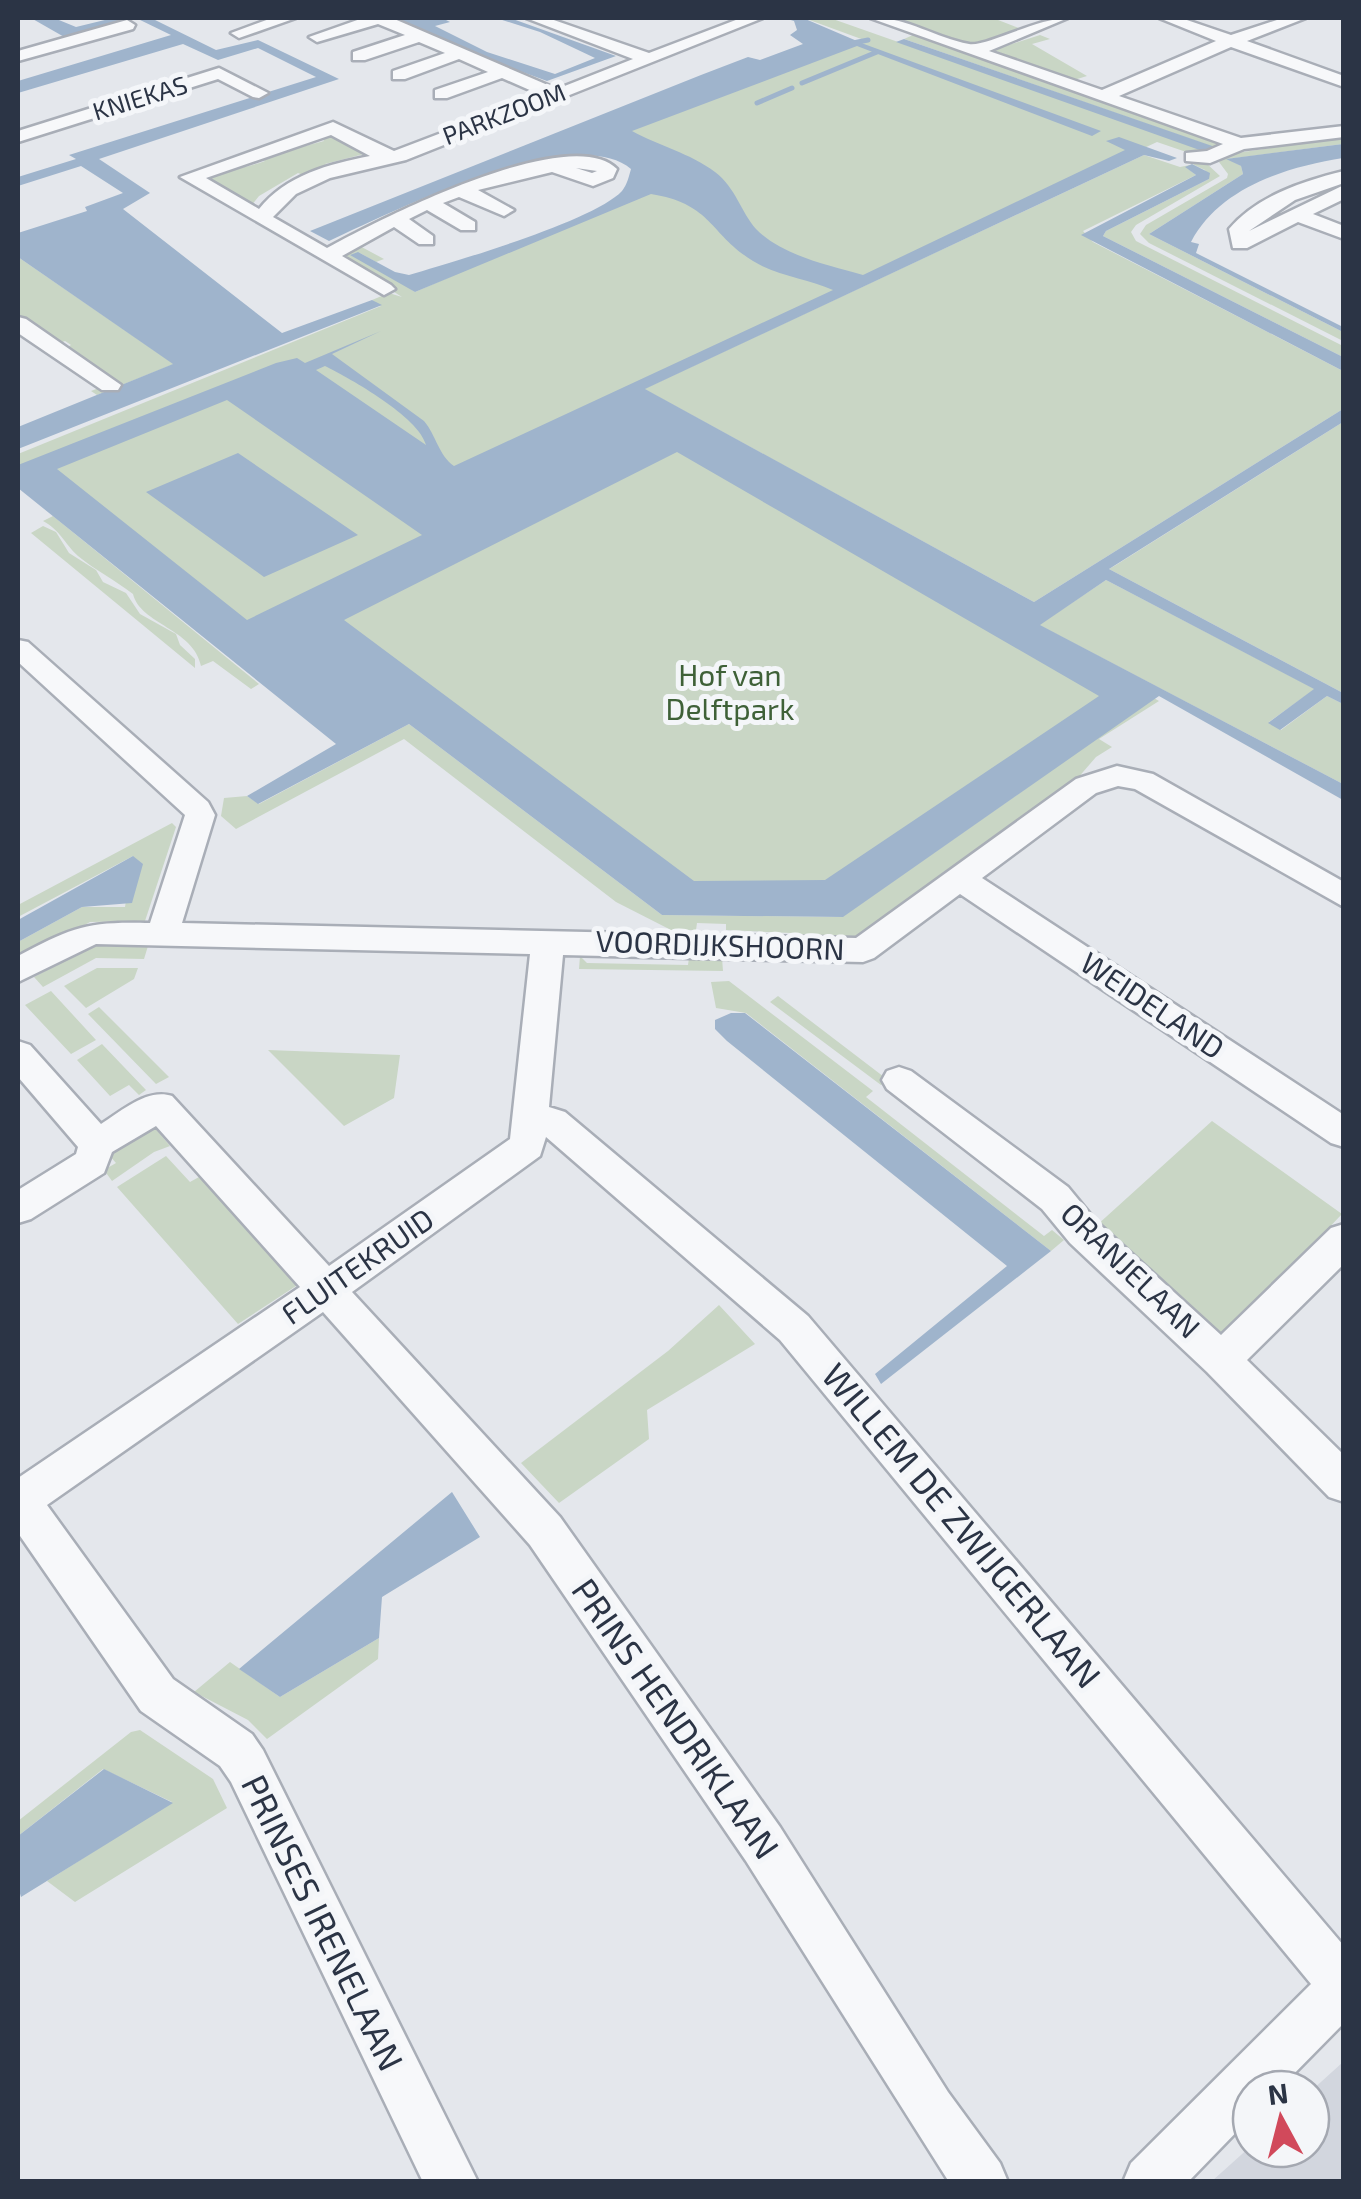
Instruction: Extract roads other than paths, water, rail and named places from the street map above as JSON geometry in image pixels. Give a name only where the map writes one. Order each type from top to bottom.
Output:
[{"type":"street","points":[[239,32],[288,18]]},
{"type":"street","points":[[317,37],[379,18],[556,95]]},
{"type":"street","points":[[534,18],[649,58]]},
{"type":"street","points":[[704,18],[731,26]]},
{"type":"street","name":"PARKZOOM","points":[[262,218],[278,198],[311,179],[354,163],[387,158],[556,95],[592,72],[649,58],[755,18]]},
{"type":"street","points":[[878,18],[1240,144]]},
{"type":"street","points":[[1006,18],[1034,28]]},
{"type":"street","points":[[974,51],[1060,18]]},
{"type":"street","points":[[1167,18],[1344,82]]},
{"type":"street","points":[[1104,96],[1231,41],[1298,18]]},
{"type":"street","points":[[18,56],[127,25]]},
{"type":"street","points":[[30,31],[56,45]]},
{"type":"street","points":[[359,56],[419,36]]},
{"type":"street","points":[[399,74],[460,53]]},
{"type":"street","points":[[441,94],[503,72]]},
{"type":"street","name":"KNIEKAS","points":[[18,137],[218,73],[259,93]]},
{"type":"street","points":[[384,289],[190,177],[332,128],[387,158]]},
{"type":"street","points":[[1193,157],[1210,157],[1240,144],[1344,131]]},
{"type":"street","points":[[329,255],[428,203],[461,190],[553,166]]},
{"type":"street","points":[[1344,177],[1279,199],[1238,229],[1240,244],[1344,191]]},
{"type":"street","points":[[499,179],[527,190]]},
{"type":"street","points":[[461,190],[504,210]]},
{"type":"street","points":[[428,203],[468,226]]},
{"type":"street","points":[[1296,215],[1344,233]]},
{"type":"street","points":[[396,219],[426,240]]},
{"type":"street","points":[[361,238],[387,256]]},
{"type":"street","points":[[18,324],[43,352],[110,385]]},
{"type":"street","points":[[18,648],[194,802],[200,815],[163,933]]},
{"type":"street","name":"VOORDIJKSHOORN","points":[[18,970],[96,932],[863,950],[1086,786],[1117,776],[1143,781],[1344,896]]},
{"type":"street","name":"WEIDELAND","points":[[960,879],[1344,1133]]},
{"type":"street","name":"FLUITEKRUID","points":[[18,1500],[527,1146],[548,942]]},
{"type":"street","points":[[18,1054],[94,1154],[18,1208]]},
{"type":"street","name":"ORANJELAAN","points":[[899,1080],[1055,1198],[1083,1232],[1221,1360],[1344,1483]]},
{"type":"street","name":"PRINS HENDRIKLAAN","points":[[94,1154],[160,1106],[545,1531],[762,1844],[930,2110],[981,2182]]},
{"type":"street","name":"WILLEM DE ZWIJGERLAAN","points":[[532,1117],[552,1122],[794,1328],[1344,1986]]},
{"type":"street","points":[[1221,1360],[1344,1238]]},
{"type":"street","name":"PRINSES IRENELAAN","points":[[18,1500],[158,1695],[236,1750],[248,1766],[392,2070],[452,2182]]},
{"type":"street","points":[[1150,2182],[1344,1986]]},
{"type":"water","points":[[31,18],[54,18],[76,27],[113,18],[136,18],[66,38]]},
{"type":"water","points":[[136,18],[151,18],[216,50],[258,40],[339,79],[99,159],[150,193],[123,209],[282,333],[372,300],[382,305],[18,449],[18,427],[173,364],[18,257],[18,233],[87,211],[85,207],[123,193],[81,166],[18,186],[18,177],[76,159],[69,155],[316,77],[258,48],[218,60],[183,44],[18,93],[18,81],[171,35]]},
{"type":"water","points":[[397,18],[442,18],[450,22],[435,26],[487,52],[555,74],[595,58],[540,32],[496,18],[510,18],[616,56],[547,81],[479,56]]},
{"type":"water","points":[[784,18],[803,18],[1101,131],[1092,136],[857,46],[632,131],[715,172],[756,229],[779,246],[806,258],[863,275],[1125,150],[1106,141],[1119,137],[1177,158],[1169,161],[1144,155],[645,389],[1034,602],[1343,409],[1343,422],[1109,569],[1343,693],[1343,704],[1327,696],[1280,730],[1268,723],[1314,689],[1106,580],[1040,625],[1343,784],[1343,800],[1159,696],[843,917],[662,915],[409,724],[258,804],[247,796],[336,744],[18,488],[18,465],[276,363],[297,358],[305,363],[381,331],[332,354],[424,421],[454,466],[833,290],[762,266],[739,251],[699,212],[651,194],[415,292],[350,255],[358,252],[395,272],[409,275],[554,227],[607,203],[624,189],[631,169],[604,157],[568,156],[481,176],[329,241],[310,231],[748,57],[760,60],[803,44],[790,35],[797,30],[794,21]],"holes":[[[325,366],[398,411],[421,434],[426,445],[316,370]],[[227,400],[422,535],[247,620],[57,469]],[[677,452],[1099,696],[825,880],[694,881],[344,620]]]},
{"type":"water","points":[[904,39],[1218,148],[1208,153],[896,42]]},
{"type":"water","points":[[1343,144],[1343,158],[1277,174],[1236,194],[1203,223],[1191,242],[1199,244],[1196,253],[1343,327],[1343,332],[1149,234],[1243,174],[1241,166],[1226,159]]},
{"type":"water","points":[[1192,164],[1210,173],[1209,179],[1103,236],[1343,357],[1343,371],[1081,235],[1196,175],[1185,167]]},
{"type":"water","points":[[238,453],[358,535],[264,577],[146,492]]},
{"type":"water","points":[[133,856],[143,864],[132,903],[82,907],[18,942],[18,920]]},
{"type":"water","points":[[731,1013],[745,1013],[1051,1251],[881,1384],[875,1374],[1007,1266],[727,1041],[715,1029],[715,1020]]},
{"type":"water","points":[[452,1492],[480,1537],[382,1597],[379,1638],[280,1697],[239,1669]]},
{"type":"water","points":[[104,1769],[173,1803],[21,1897],[18,1836]]},
{"type":"waterway","points":[[853,43],[868,40]]},
{"type":"waterway","points":[[802,83],[877,52]]},
{"type":"waterway","points":[[757,103],[792,88]]},
{"type":"park label","name":"Hof van Delftpark","points":[[730,693]]}]
